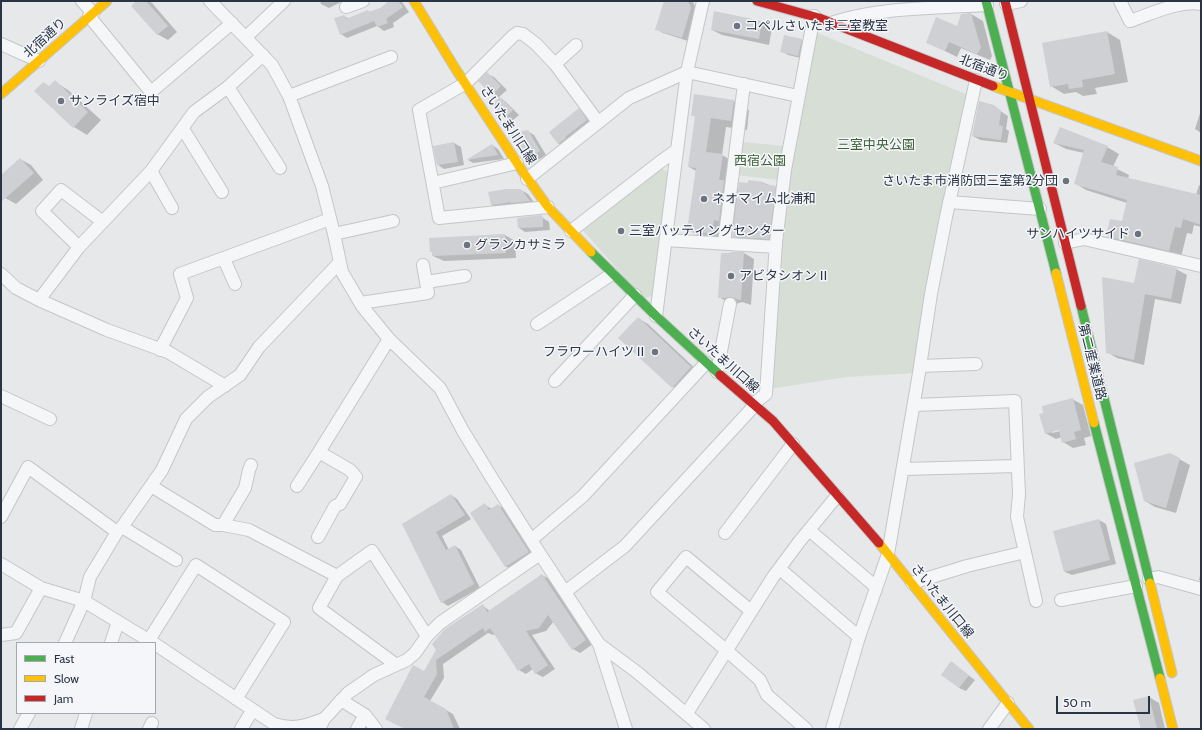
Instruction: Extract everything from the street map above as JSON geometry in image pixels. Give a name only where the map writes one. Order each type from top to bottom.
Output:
[{"type":"main road","name":"北宿通り","points":[[1,94],[107,1]]},
{"type":"main road","name":"さいたま川口線","points":[[414,1],[527,179],[548,207],[612,274],[656,316],[706,363],[773,421],[888,554],[1029,729]]},
{"type":"main road","name":"北宿通り","points":[[757,1],[797,6],[831,24],[976,80],[1201,161]]},
{"type":"main road","name":"第二産業道路","points":[[1006,2],[1174,684]]},
{"type":"main road","name":"第二産業道路","points":[[986,3],[1173,729]]},
{"type":"street","points":[[82,1],[91,15],[151,92],[232,23]]},
{"type":"street","points":[[210,1],[272,65],[289,96],[322,186],[342,272],[360,303],[389,338],[440,388],[463,431],[531,540],[600,644],[626,729]]},
{"type":"street","points":[[246,37],[284,1]]},
{"type":"street","points":[[346,7],[363,1]]},
{"type":"street","points":[[656,316],[687,72],[703,1]]},
{"type":"street","points":[[1006,2],[1021,1]]},
{"type":"street","points":[[1120,1],[1130,20],[1192,2],[1201,4]]},
{"type":"street","points":[[831,24],[852,17],[902,9],[986,3]]},
{"type":"street","points":[[565,592],[625,546],[754,405],[766,394],[776,247],[785,170],[814,16]]},
{"type":"street","points":[[548,207],[439,218],[419,110],[466,83],[513,36],[518,33],[528,37],[554,64],[598,122]]},
{"type":"street","points":[[1,44],[39,61]]},
{"type":"street","points":[[554,64],[576,45]]},
{"type":"street","points":[[38,300],[79,247],[150,171],[183,129],[194,112],[228,87],[263,55]]},
{"type":"street","points":[[289,96],[391,57]]},
{"type":"street","points":[[527,179],[629,98],[687,72],[798,96]]},
{"type":"street","points":[[832,729],[876,587],[888,554],[914,405],[931,294],[949,202],[976,80]]},
{"type":"street","points":[[724,243],[744,84]]},
{"type":"street","points":[[228,87],[280,168]]},
{"type":"street","points":[[183,129],[222,192]]},
{"type":"street","points":[[571,231],[677,150]]},
{"type":"street","points":[[433,183],[517,163]]},
{"type":"street","points":[[150,171],[172,208]]},
{"type":"street","points":[[79,247],[42,211],[48,203],[61,190],[103,222]]},
{"type":"street","points":[[949,202],[1040,209]]},
{"type":"street","points":[[160,350],[187,298],[180,274],[330,219]]},
{"type":"street","points":[[334,234],[393,221]]},
{"type":"street","points":[[1065,243],[1084,239],[1201,266]]},
{"type":"street","points":[[666,240],[776,247]]},
{"type":"street","points":[[224,258],[235,284]]},
{"type":"street","points":[[65,642],[84,601],[90,577],[119,529],[162,470],[186,419],[208,397],[240,375],[259,347],[340,262]]},
{"type":"street","points":[[360,303],[428,294],[423,265]]},
{"type":"street","points":[[1,274],[16,288],[38,300],[107,330],[168,352],[225,386]]},
{"type":"street","points":[[537,324],[612,274]]},
{"type":"street","points":[[426,282],[465,276]]},
{"type":"street","points":[[555,381],[635,295]]},
{"type":"street","points":[[717,372],[730,304]]},
{"type":"street","points":[[297,486],[389,338]]},
{"type":"street","points":[[531,540],[584,496],[706,363]]},
{"type":"street","points":[[920,366],[976,364]]},
{"type":"street","points":[[1,396],[50,419]]},
{"type":"street","points":[[914,405],[1015,400],[1017,466],[1020,494],[1017,517],[1036,601]]},
{"type":"street","points":[[725,533],[793,444]]},
{"type":"street","points":[[318,537],[335,506],[340,504],[356,477],[350,470],[319,452]]},
{"type":"street","points":[[223,525],[245,488],[249,470],[252,465]]},
{"type":"street","points":[[903,469],[1017,466]]},
{"type":"street","points":[[1,517],[28,467],[119,529],[176,560]]},
{"type":"street","points":[[151,486],[215,525],[249,530],[336,576]]},
{"type":"street","points":[[687,713],[773,577],[837,496]]},
{"type":"street","points":[[809,530],[876,587]]},
{"type":"street","points":[[395,664],[319,608],[336,576],[372,551],[427,636]]},
{"type":"street","points":[[912,583],[967,566],[1025,552]]},
{"type":"street","points":[[156,644],[252,711],[274,724],[290,728],[321,724],[348,693],[395,664],[407,660],[416,653],[427,636],[440,622],[540,554]]},
{"type":"street","points":[[751,611],[686,557],[657,592],[760,680],[767,695],[806,729]]},
{"type":"street","points":[[1,564],[41,588],[84,601],[153,642],[196,565],[284,622],[236,699]]},
{"type":"street","points":[[780,569],[860,637]]},
{"type":"street","points":[[1149,579],[1158,577],[1201,589]]},
{"type":"street","points":[[1061,600],[1136,586]]},
{"type":"street","points":[[1,635],[16,633],[41,588]]},
{"type":"street","points":[[111,642],[118,622]]},
{"type":"street","points":[[600,644],[687,713],[704,729]]},
{"type":"street","points":[[341,700],[365,715],[376,729]]},
{"type":"street","points":[[989,729],[1008,703]]},
{"type":"street","points":[[240,729],[252,711]]},
{"type":"street","points":[[20,729],[28,714]]},
{"type":"street","points":[[81,729],[86,714]]},
{"type":"street","points":[[357,729],[365,715]]},
{"type":"green space","name":"三室中央公園","points":[[815,32],[968,95],[916,373],[846,377],[769,389],[789,175]]},
{"type":"green space","name":"西宿公園","points":[[742,142],[784,146],[779,180],[736,175]]},
{"type":"green space","name":"三室バッティングセンター","points":[[659,167],[669,173],[653,296],[643,298],[581,228]]},
{"type":"building","points":[[136,1],[146,1],[168,26],[157,35],[131,6]]},
{"type":"building","points":[[389,1],[398,1],[403,7],[386,19],[388,23],[377,27],[374,21],[340,35],[334,18],[344,15],[346,19],[368,10],[369,12],[380,8]]},
{"type":"building","points":[[664,1],[688,1],[691,8],[682,38],[655,30]]},
{"type":"building","points":[[714,11],[762,21],[759,39],[711,30]]},
{"type":"building","points":[[971,13],[981,48],[977,54],[949,42],[945,51],[926,43],[936,17],[957,26],[961,14]]},
{"type":"building","points":[[1107,31],[1115,74],[1082,80],[1083,87],[1069,89],[1068,84],[1050,87],[1042,43]]},
{"type":"building","points":[[784,35],[802,39],[798,56],[780,52]]},
{"type":"building","points":[[487,72],[501,86],[492,95],[478,81]]},
{"type":"building","name":"サンライズ宿中","points":[[55,80],[88,112],[73,128],[34,91],[43,82],[49,86]]},
{"type":"building","points":[[694,94],[734,100],[731,121],[711,118],[706,152],[723,154],[719,180],[724,180],[719,221],[714,220],[712,234],[687,230],[696,168],[688,167],[695,116],[691,116]]},
{"type":"building","points":[[500,97],[513,110],[505,118],[492,104]]},
{"type":"building","points":[[979,101],[994,105],[1001,111],[999,125],[1003,126],[1001,140],[972,136]]},
{"type":"building","points":[[579,108],[587,120],[558,144],[549,132]]},
{"type":"building","points":[[1060,127],[1108,146],[1101,162],[1118,167],[1116,175],[1201,195],[1201,225],[1183,219],[1181,228],[1175,227],[1169,251],[1106,236],[1110,219],[1122,221],[1127,200],[1074,184],[1084,150],[1053,143]]},
{"type":"building","points":[[528,130],[540,151],[527,159],[510,133]]},
{"type":"building","points":[[454,142],[458,162],[437,165],[433,146]]},
{"type":"building","points":[[492,144],[498,155],[466,160]]},
{"type":"building","points":[[20,158],[34,173],[1,202],[1,175]]},
{"type":"building","points":[[748,180],[764,182],[764,184],[776,186],[769,239],[732,237],[739,182],[748,183]]},
{"type":"building","points":[[506,189],[521,189],[530,201],[491,205],[488,192]]},
{"type":"building","points":[[541,215],[543,217],[543,227],[518,228],[517,218]]},
{"type":"building","name":"グランカサミラ","points":[[505,234],[506,253],[432,256],[432,252],[430,252],[429,238]]},
{"type":"building","name":"アビタシオンⅡ","points":[[744,252],[741,300],[731,297],[718,298],[721,253]]},
{"type":"building","points":[[1139,259],[1177,268],[1171,299],[1145,294],[1134,360],[1106,353],[1102,277],[1134,283]]},
{"type":"building","name":"フラワーハイツⅡ","points":[[638,317],[691,367],[672,388],[618,338]]},
{"type":"building","points":[[1073,398],[1081,430],[1074,432],[1076,439],[1062,443],[1059,430],[1045,434],[1039,414],[1043,413],[1042,406]]},
{"type":"building","points":[[1170,453],[1180,458],[1166,508],[1144,501],[1134,463]]},
{"type":"building","points":[[451,494],[465,515],[436,532],[446,550],[455,545],[474,584],[441,603],[402,524]]},
{"type":"building","points":[[485,503],[489,510],[498,504],[529,552],[505,567],[470,513]]},
{"type":"building","points":[[1099,519],[1110,560],[1064,572],[1053,531]]},
{"type":"building","points":[[542,574],[586,640],[572,650],[548,615],[539,628],[526,631],[548,665],[535,674],[529,664],[518,671],[490,628],[485,632],[483,628],[436,660],[437,674],[424,697],[446,709],[454,729],[405,729],[385,719],[413,665],[424,671],[436,650],[432,644],[445,629],[483,604],[487,612]]},
{"type":"building","points":[[951,661],[969,675],[959,688],[941,675]]},
{"type":"building","points":[[1149,696],[1157,729],[1141,729],[1133,700]]},
{"type":"traffic: fast","points":[[986,1],[1056,273]]},
{"type":"traffic: fast","points":[[591,252],[656,316],[720,375]]},
{"type":"traffic: fast","points":[[1081,306],[1150,583]]},
{"type":"traffic: fast","points":[[1094,423],[1160,678]]},
{"type":"traffic: slow","points":[[1,94],[107,1]]},
{"type":"traffic: slow","points":[[414,1],[455,68],[523,172],[548,207],[591,252]]},
{"type":"traffic: slow","points":[[993,86],[1201,161]]},
{"type":"traffic: slow","points":[[1056,273],[1094,423]]},
{"type":"traffic: slow","points":[[879,543],[1029,729]]},
{"type":"traffic: slow","points":[[1150,583],[1172,673]]},
{"type":"traffic: slow","points":[[1160,678],[1173,729]]},
{"type":"traffic: jam","points":[[757,1],[819,18],[993,86]]},
{"type":"traffic: jam","points":[[1005,1],[1081,306]]},
{"type":"traffic: jam","points":[[720,375],[773,421],[879,543]]},
{"type":"place","name":"コペルさいたま三室教室","points":[[737,26]]},
{"type":"place","name":"サンライズ宿中","points":[[61,101]]},
{"type":"place","name":"さいたま市消防団三室第2分団","points":[[1066,181]]},
{"type":"place","name":"ネオマイム北浦和","points":[[704,199]]},
{"type":"place","name":"三室バッティングセンター","points":[[621,231]]},
{"type":"place","name":"サンハイツサイド","points":[[1138,234]]},
{"type":"place","name":"グランカサミラ","points":[[467,245]]},
{"type":"place","name":"アビタシオンⅡ","points":[[731,276]]},
{"type":"place","name":"フラワーハイツⅡ","points":[[655,352]]}]
